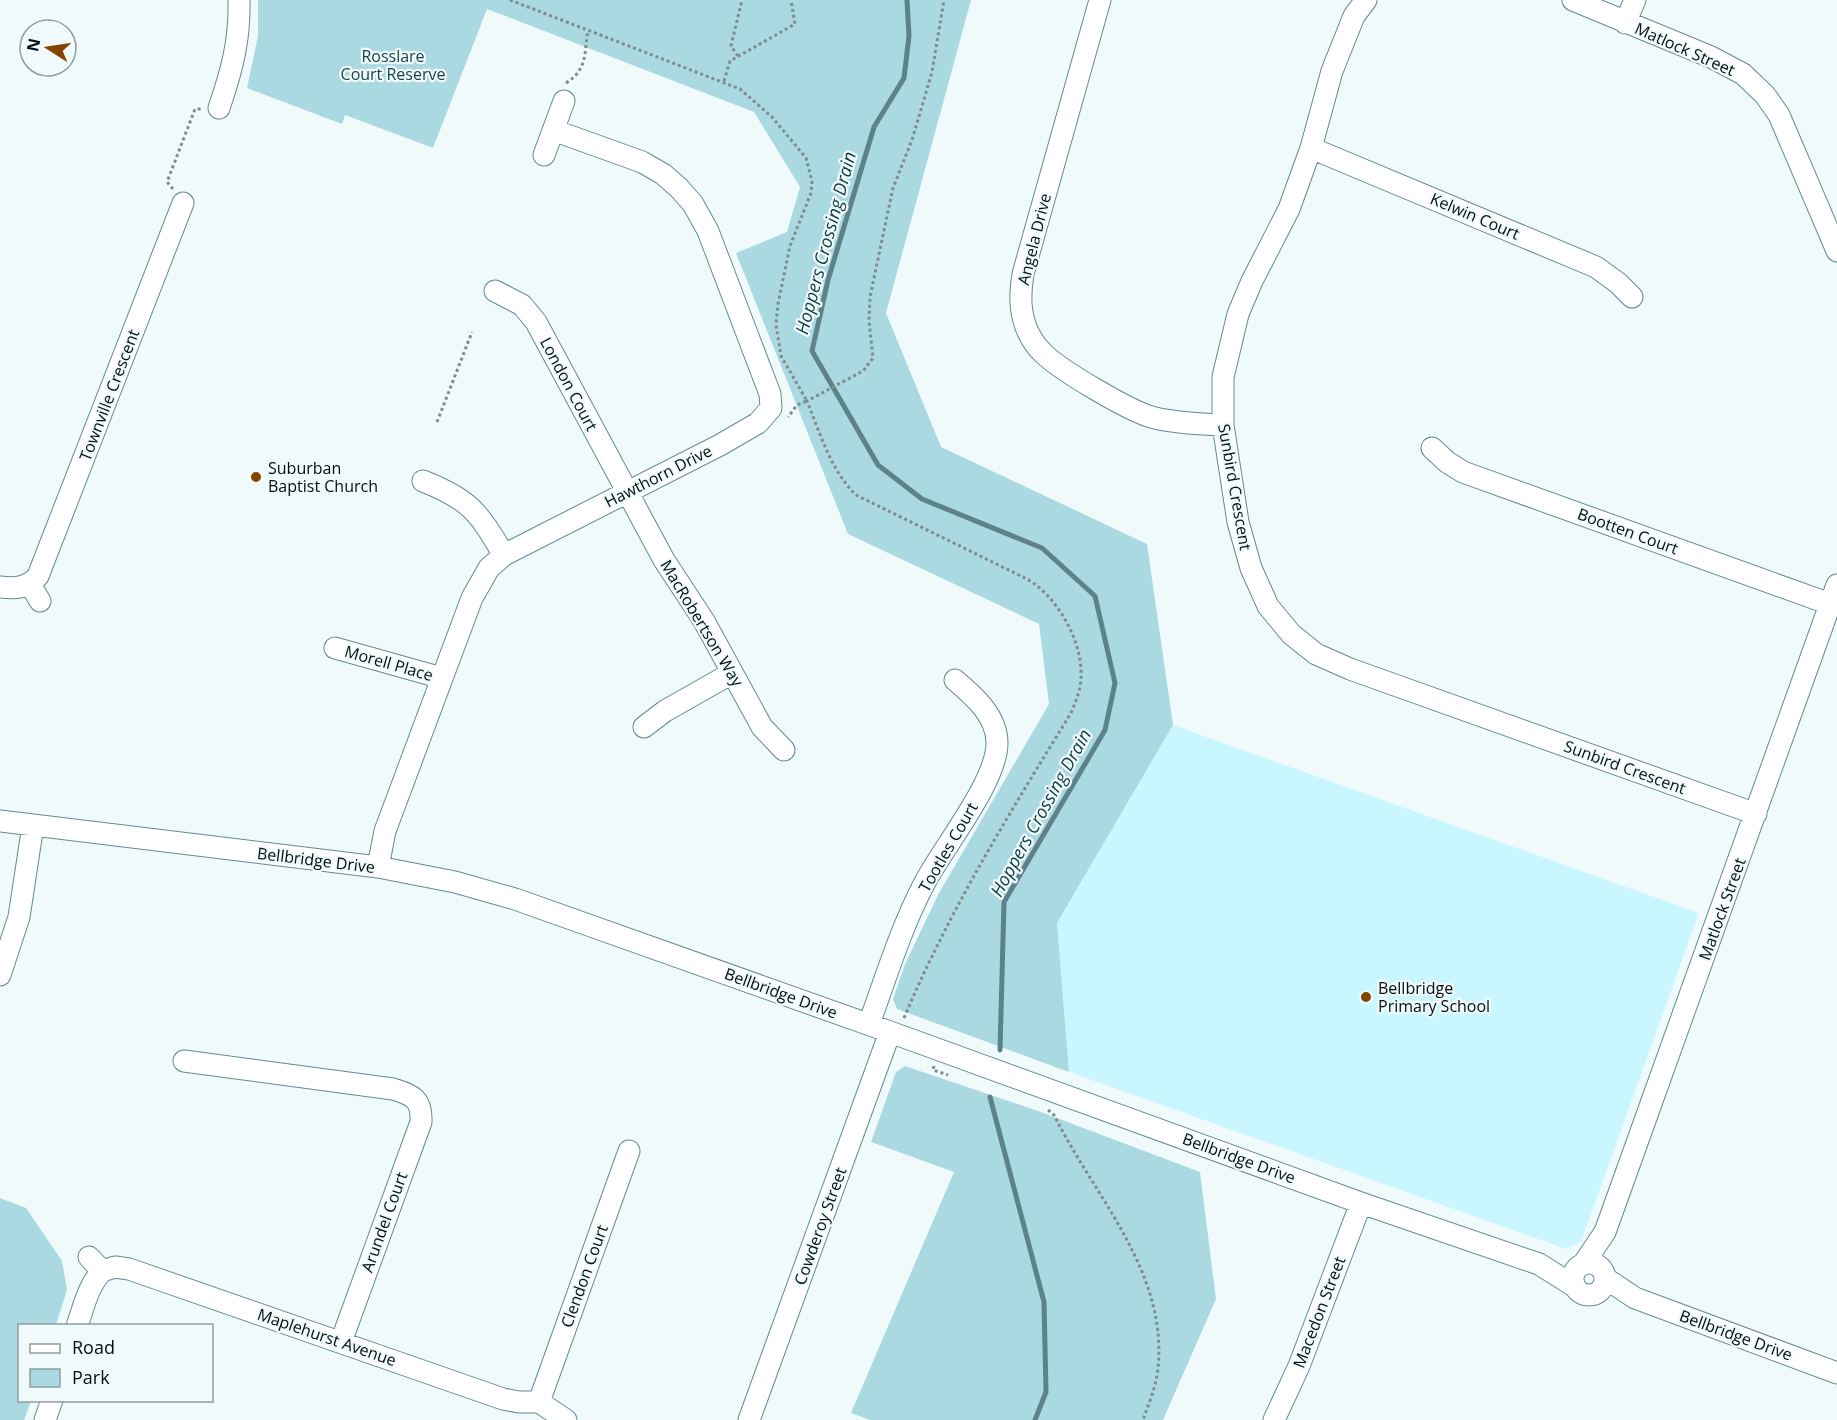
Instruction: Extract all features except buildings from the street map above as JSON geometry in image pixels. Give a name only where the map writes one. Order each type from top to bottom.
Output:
[{"type":"street","points":[[219,108],[237,50],[240,26],[239,0]]},
{"type":"street","name":"Angela Drive","points":[[1100,0],[1023,274],[1020,295],[1021,312],[1029,333],[1041,351],[1063,368],[1122,403],[1152,417],[1185,424],[1223,425]]},
{"type":"street","name":"Sunbird Crescent","points":[[1366,0],[1354,16],[1332,71],[1311,148],[1289,209],[1252,281],[1238,314],[1223,377],[1223,425],[1238,522],[1251,568],[1268,606],[1291,634],[1316,654],[1350,669],[1756,814]]},
{"type":"street","name":"Matlock Street","points":[[1573,0],[1711,57],[1743,74],[1765,95],[1779,115],[1837,251]]},
{"type":"street","points":[[1625,23],[1635,0]]},
{"type":"street","points":[[544,154],[565,92]]},
{"type":"street","name":"Hawthorn Drive","points":[[378,867],[385,831],[477,589],[489,568],[504,555],[720,445],[758,423],[767,414],[772,400],[708,231],[693,204],[671,181],[642,162],[553,130]]},
{"type":"street","name":"Kelwin Court","points":[[1311,148],[1596,267],[1632,297]]},
{"type":"street","name":"Townville Crescent","points":[[0,587],[20,588],[35,592],[38,576],[183,203]]},
{"type":"street","name":"London Court","points":[[495,291],[522,305],[536,321],[626,492]]},
{"type":"street","name":"Bootten Court","points":[[1432,448],[1446,462],[1463,472],[1834,595]]},
{"type":"street","points":[[423,481],[451,492],[466,502],[482,519],[504,555]]},
{"type":"street","name":"MacRobertson Way","points":[[626,492],[664,560],[704,621],[762,727],[784,750]]},
{"type":"street","name":"Matlock Street","points":[[1590,1276],[1834,595]]},
{"type":"street","name":"Morell Place","points":[[335,648],[442,678]]},
{"type":"street","points":[[645,727],[665,711],[732,673]]},
{"type":"street","name":"Tootles Court","points":[[868,1024],[897,946],[924,883],[986,783],[995,763],[997,742],[994,725],[985,710],[956,680]]},
{"type":"street","name":"Bellbridge Drive","points":[[0,821],[378,867],[455,882],[515,899],[1361,1203],[1539,1264],[1590,1276],[1635,1298],[1837,1373]]},
{"type":"street","points":[[0,975],[19,917],[33,825]]},
{"type":"street","name":"Cowderoy Street","points":[[749,1420],[890,1032]]},
{"type":"street","name":"Arundel Court","points":[[184,1061],[393,1089],[426,1096],[421,1112],[421,1122],[341,1342]]},
{"type":"street","name":"Clendon Court","points":[[539,1402],[629,1151]]},
{"type":"street","name":"Macedon Street","points":[[1274,1420],[1299,1366],[1361,1203]]},
{"type":"street","name":"Maplehurst Avenue","points":[[78,1324],[94,1280],[96,1264],[129,1269],[503,1399],[539,1402]]},
{"type":"street","points":[[45,1420],[52,1402]]},
{"type":"street","points":[[539,1402],[566,1420]]},
{"type":"path","points":[[510,0],[724,81],[749,96],[772,117],[806,158],[812,181],[811,194],[790,246],[778,304],[777,340],[781,356],[807,401],[797,405],[787,418]]},
{"type":"path","points":[[738,57],[731,46],[742,0]]},
{"type":"path","points":[[724,81],[730,61],[795,24],[791,0]]},
{"type":"path","points":[[565,92],[580,73],[588,30]]},
{"type":"path","points":[[183,203],[167,183],[195,109],[219,108]]},
{"type":"path","points":[[437,422],[472,332]]},
{"type":"shaded area","name":"Bellbridge Primary School","points":[[1173,725],[1699,913],[1581,1242],[1566,1249],[1069,1072],[1057,923]]},
{"type":"green space","name":"Rosslare Court Reserve","points":[[258,0],[971,0],[886,313],[941,447],[1147,544],[1173,725],[1057,923],[1069,1072],[897,1009],[893,999],[905,964],[939,893],[1049,704],[1039,624],[848,534],[736,253],[787,232],[800,187],[754,112],[487,9],[433,148],[345,115],[342,124],[247,88],[258,36]]},
{"type":"green space","points":[[905,1066],[1041,1112],[1200,1172],[1216,1299],[1163,1420],[870,1420],[851,1413],[954,1172],[871,1142],[896,1072]]},
{"type":"green space","points":[[0,1198],[26,1208],[62,1261],[67,1290],[56,1324],[18,1324],[18,1402],[31,1402],[24,1420],[0,1420]]},
{"type":"waterway","name":"Hoppers Crossing Drain","points":[[907,0],[909,36],[904,78],[874,127],[828,280],[812,351],[878,465],[922,499],[1042,548],[1095,596],[1115,683],[1105,730],[1004,902],[1000,1050]]},
{"type":"waterway","name":"Hoppers Crossing Drain","points":[[990,1097],[1044,1302],[1046,1392],[1035,1420]]},
{"type":"place","name":"Suburban Baptist Church","points":[[256,477]]},
{"type":"place","name":"Bellbridge Primary School","points":[[1366,997]]}]
